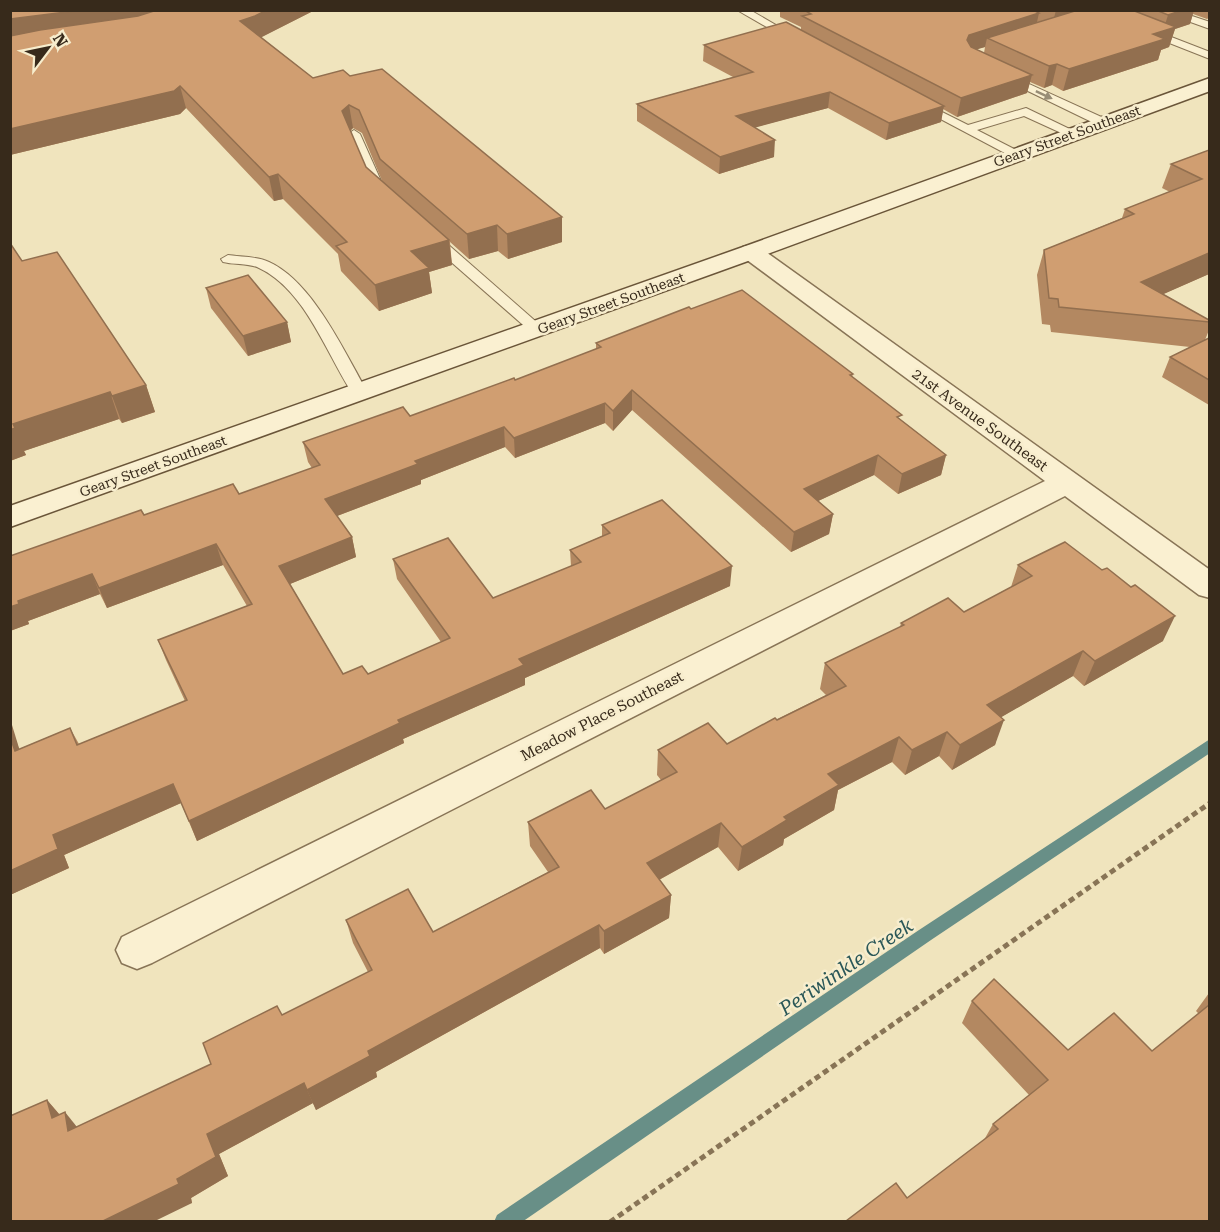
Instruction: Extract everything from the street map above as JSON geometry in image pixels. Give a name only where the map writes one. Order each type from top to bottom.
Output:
[{"type":"main road","name":"Geary Street Southeast","points":[[10,517],[751,252],[1209,84]]},
{"type":"main road","name":"21st Avenue Southeast","points":[[751,252],[1209,587]]},
{"type":"main road","name":"Meadow Place Southeast","points":[[137,950],[1066,483]]},
{"type":"lane","points":[[742,10],[805,44]]},
{"type":"lane","points":[[1162,10],[1209,26]]},
{"type":"lane","points":[[1136,27],[1209,56]]},
{"type":"lane","points":[[993,71],[1104,123]]},
{"type":"lane","points":[[910,99],[1016,155]]},
{"type":"lane","points":[[967,129],[1026,112],[1074,134]]},
{"type":"lane","points":[[354,134],[376,187],[389,200]]},
{"type":"lane","points":[[424,231],[536,329]]},
{"type":"lane","points":[[228,259],[264,265],[290,285],[318,321],[360,393]]},
{"type":"path","points":[[610,1221],[1137,856],[1209,803]]},
{"type":"building","points":[[10,10],[82,10],[10,19]]},
{"type":"building","points":[[157,10],[267,10],[240,21],[313,78],[343,70],[350,76],[382,69],[562,217],[507,234],[497,225],[467,234],[380,159],[359,110],[349,105],[342,111],[366,167],[449,240],[411,251],[429,268],[375,285],[336,246],[347,242],[278,174],[269,177],[180,86],[174,91],[10,129],[10,36],[138,16]]},
{"type":"building","points":[[804,10],[1033,10],[1039,13],[969,35],[967,40],[971,47],[1032,75],[961,98],[802,16],[811,14]]},
{"type":"building","points":[[1078,10],[1132,10],[1176,27],[1153,34],[1165,39],[1069,69],[1057,64],[1049,66],[987,38]]},
{"type":"building","points":[[1156,10],[1183,10],[1168,15]]},
{"type":"building","points":[[786,22],[944,106],[889,123],[830,92],[736,116],[775,140],[720,157],[637,104],[753,72],[704,45]]},
{"type":"building","points":[[1209,150],[1209,253],[1141,282],[1209,322],[1059,307],[1058,299],[1049,298],[1044,250],[1134,214],[1125,209],[1202,179],[1171,164]]},
{"type":"building","points":[[10,243],[22,261],[57,252],[146,385],[112,396],[110,392],[13,424],[15,428],[10,430]]},
{"type":"building","points":[[248,275],[287,322],[243,336],[206,288]]},
{"type":"building","points":[[742,290],[853,374],[850,375],[902,415],[897,417],[946,455],[902,474],[878,455],[804,489],[833,514],[794,532],[632,390],[613,411],[605,403],[514,438],[504,427],[415,461],[418,464],[325,499],[352,537],[279,566],[343,674],[362,666],[368,674],[450,638],[393,559],[448,538],[493,598],[581,562],[570,550],[610,533],[602,525],[662,500],[732,566],[519,659],[524,665],[398,720],[400,723],[189,821],[173,784],[53,835],[58,849],[10,871],[10,737],[15,751],[70,728],[77,745],[187,700],[158,640],[252,604],[216,544],[99,588],[92,574],[18,601],[19,604],[10,607],[10,556],[141,510],[144,515],[233,484],[239,494],[320,465],[303,442],[403,407],[410,416],[514,378],[515,380],[601,347],[596,343],[689,307],[691,309]]},
{"type":"building","points":[[1209,338],[1209,380],[1170,357]]},
{"type":"building","points":[[1065,542],[1102,570],[1107,568],[1131,587],[1135,585],[1175,616],[1095,661],[1083,651],[987,705],[1004,720],[960,745],[947,732],[912,750],[899,737],[828,774],[839,785],[784,817],[787,820],[742,847],[721,823],[647,863],[671,895],[604,931],[599,925],[368,1051],[370,1056],[307,1090],[304,1083],[207,1134],[216,1157],[177,1179],[179,1184],[103,1221],[10,1221],[10,1116],[47,1100],[52,1118],[65,1112],[68,1131],[211,1064],[203,1043],[277,1006],[282,1015],[372,970],[346,920],[408,889],[433,932],[559,867],[528,822],[591,790],[605,809],[677,772],[658,750],[708,723],[727,744],[775,718],[777,720],[846,686],[825,663],[904,625],[901,623],[948,598],[964,612],[1032,576],[1018,565]]},
{"type":"building","points":[[994,979],[1068,1050],[1114,1013],[1152,1051],[1209,1005],[1209,1221],[846,1221],[896,1183],[907,1198],[998,1129],[993,1124],[1048,1080],[972,1001]]},
{"type":"waterway","name":"Periwinkle Creek","points":[[504,1222],[925,935],[1210,745]]}]
